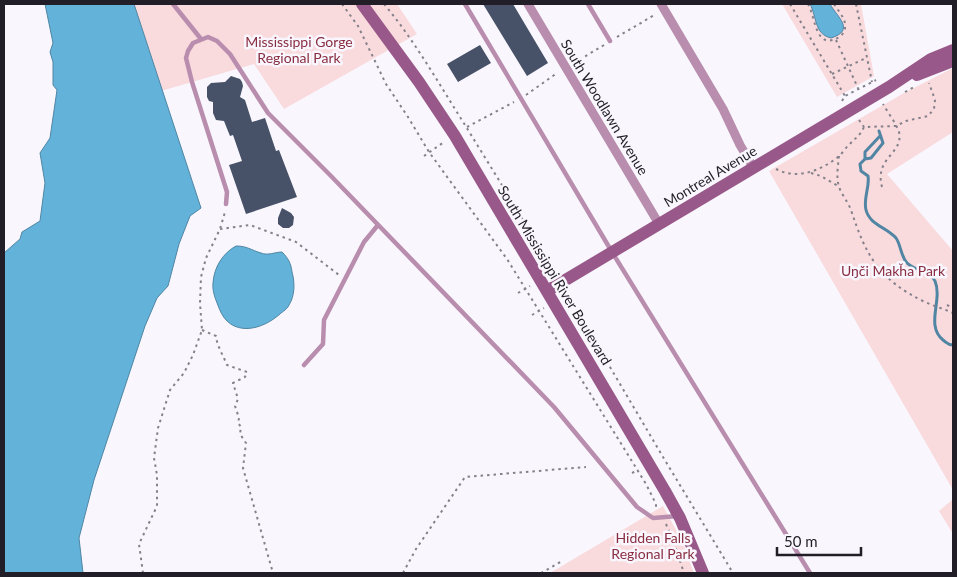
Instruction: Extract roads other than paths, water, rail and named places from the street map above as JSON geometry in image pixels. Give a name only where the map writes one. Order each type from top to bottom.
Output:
[{"type":"street","name":"South Mississippi River Boulevard","points":[[362,4],[419,82],[455,136],[679,516],[703,573]]},
{"type":"street","name":"South Woodlawn Avenue","points":[[528,4],[659,224]]},
{"type":"street","points":[[663,6],[723,109],[753,167]]},
{"type":"street","name":"Montreal Avenue","points":[[547,291],[889,87],[931,59],[953,50]]},
{"type":"street","name":"Montreal Avenue","points":[[889,87],[953,62]]},
{"type":"lane","points":[[173,4],[201,38]]},
{"type":"lane","points":[[465,4],[612,252],[810,573]]},
{"type":"lane","points":[[588,4],[610,41]]},
{"type":"lane","points":[[226,204],[227,192],[186,58],[192,43],[201,38],[208,37],[217,41],[230,54],[268,113],[554,407],[637,507],[653,518],[679,516]]},
{"type":"lane","points":[[304,365],[323,344],[324,320],[364,242],[378,225]]},
{"type":"water","points":[[45,4],[134,4],[201,208],[190,216],[179,244],[168,286],[157,298],[145,326],[94,480],[79,538],[83,573],[4,573],[4,253],[20,239],[22,232],[40,221],[45,183],[40,153],[50,138],[57,90],[53,85],[53,62],[50,52],[53,43]]},
{"type":"water","points":[[810,4],[830,4],[844,27],[842,31],[831,38],[822,33]]},
{"type":"water","points":[[236,246],[246,247],[264,254],[282,252],[291,266],[294,289],[288,306],[273,319],[256,327],[238,328],[231,324],[224,318],[214,293],[214,277],[217,266],[227,252]]},
{"type":"waterway","points":[[879,131],[883,143],[871,158],[865,159],[860,164],[861,171],[868,176],[865,201],[866,210],[875,223],[896,238],[903,258],[907,263],[933,277],[937,288],[935,327],[943,340],[953,345]]},
{"type":"waterway","points":[[865,159],[865,152],[880,136]]},
{"type":"park label","name":"Mississippi Gorge Regional Park","points":[[299,49]]},
{"type":"park label","name":"Uŋči Makȟa Park","points":[[893,270]]},
{"type":"park label","name":"Hidden Falls Regional Park","points":[[653,546]]}]
